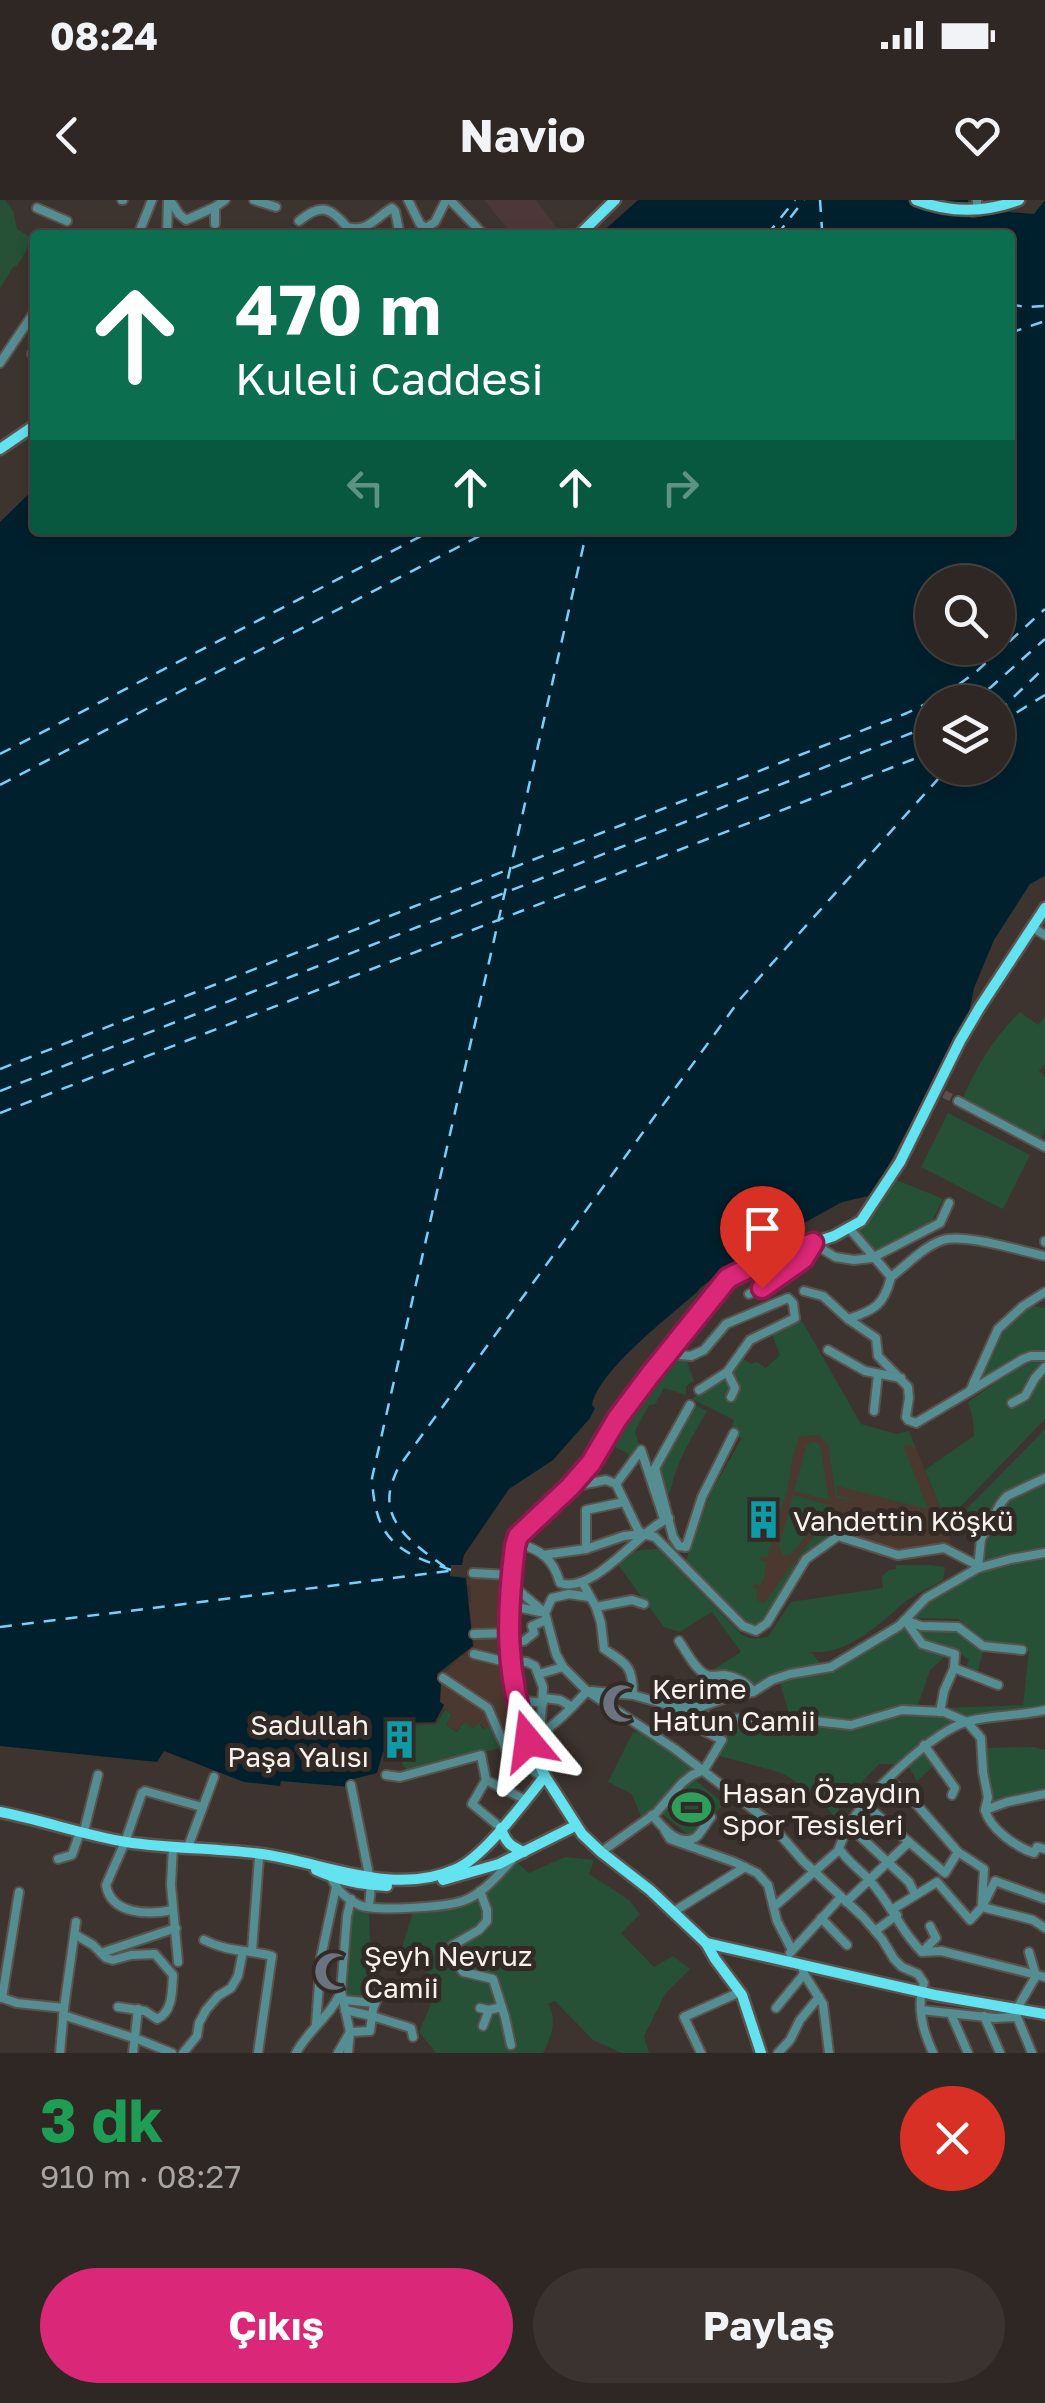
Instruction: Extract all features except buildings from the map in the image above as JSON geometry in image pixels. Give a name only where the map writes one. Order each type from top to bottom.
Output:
[{"type":"main road","points":[[584,230],[615,200]]},
{"type":"main road","points":[[592,230],[624,200]]},
{"type":"main road","points":[[916,200],[936,207],[1019,200]]},
{"type":"main road","points":[[935,200],[976,205]]},
{"type":"main road","points":[[0,446],[30,425]]},
{"type":"main road","points":[[760,2053],[740,1992],[706,1943],[574,1827],[528,1741],[516,1704],[509,1638],[508,1605],[516,1543],[522,1531],[591,1463],[617,1419],[728,1278],[861,1221],[940,1092],[980,1007],[1045,908]]},
{"type":"main road","points":[[0,1814],[125,1842],[255,1856],[300,1866],[334,1882],[400,1881],[429,1878],[461,1867],[492,1840],[545,1776]]},
{"type":"main road","points":[[255,1856],[257,1853],[295,1860],[370,1881],[432,1883],[486,1869],[574,1827]]},
{"type":"main road","points":[[501,1828],[515,1856]]},
{"type":"main road","points":[[492,1840],[500,1841],[515,1856]]},
{"type":"main road","points":[[706,1943],[786,1962],[803,1970],[1017,2012],[1045,2014]]},
{"type":"street","points":[[140,230],[152,200]]},
{"type":"street","points":[[169,200],[186,220],[224,200]]},
{"type":"street","points":[[167,230],[169,200]]},
{"type":"street","points":[[254,200],[276,207]]},
{"type":"street","points":[[380,215],[382,200]]},
{"type":"street","points":[[408,200],[426,228],[448,200],[479,230]]},
{"type":"street","points":[[215,207],[215,224]]},
{"type":"street","points":[[38,208],[67,221]]},
{"type":"street","points":[[298,221],[311,212],[327,210],[337,215],[346,228],[361,229],[390,208],[396,211],[399,230]]},
{"type":"street","points":[[416,230],[420,224]]},
{"type":"street","points":[[0,364],[30,319]]},
{"type":"street","points":[[1032,928],[1045,935]]},
{"type":"street","points":[[958,1101],[1045,1147]]},
{"type":"street","points":[[749,1294],[803,1259],[813,1243],[835,1257],[874,1257],[940,1223],[949,1203]]},
{"type":"street","points":[[849,1228],[892,1277]]},
{"type":"street","points":[[848,1320],[866,1314],[885,1299],[892,1277],[931,1245],[947,1238],[1045,1256]]},
{"type":"street","points":[[804,1291],[823,1296],[848,1320],[876,1338],[878,1356],[909,1392],[906,1417],[912,1422],[1023,1359],[1045,1356]]},
{"type":"street","points":[[970,1392],[998,1329],[1045,1292]]},
{"type":"street","points":[[666,1356],[691,1356],[704,1350],[726,1324],[788,1298],[794,1318],[750,1340],[727,1372],[699,1390]]},
{"type":"street","points":[[828,1350],[865,1371],[900,1378]]},
{"type":"street","points":[[1012,1403],[1025,1396],[1045,1367]]},
{"type":"street","points":[[727,1372],[735,1388],[732,1397]]},
{"type":"street","points":[[874,1411],[878,1374]]},
{"type":"street","points":[[666,1519],[655,1468],[690,1406]]},
{"type":"street","points":[[616,1484],[641,1450],[673,1537],[679,1546],[686,1547],[702,1497],[734,1433]]},
{"type":"street","points":[[978,1567],[980,1539],[1000,1503],[1012,1492],[1045,1478]]},
{"type":"street","points":[[570,1487],[606,1480],[616,1484],[643,1534]]},
{"type":"street","points":[[586,1549],[586,1510],[624,1502]]},
{"type":"street","points":[[516,1543],[538,1548],[553,1566],[560,1583],[568,1586],[594,1577],[666,1519]]},
{"type":"street","points":[[543,1554],[586,1549],[624,1536],[654,1537],[750,1631],[762,1629],[806,1559],[838,1536],[898,1555],[944,1548],[978,1567]]},
{"type":"street","points":[[677,1706],[700,1707],[753,1692],[790,1674],[831,1667],[899,1626],[926,1598],[978,1567],[1045,1552]]},
{"type":"street","points":[[473,1574],[511,1579],[546,1616],[556,1654],[586,1691],[704,1770],[768,1822],[875,1930],[894,1959],[922,1978],[921,2010],[933,2053]]},
{"type":"street","points":[[582,1582],[596,1607],[604,1650],[630,1667],[633,1695]]},
{"type":"street","points":[[474,1634],[524,1641],[534,1634],[532,1626],[546,1616],[552,1598],[569,1594],[590,1597]]},
{"type":"street","points":[[596,1607],[632,1600],[644,1604]]},
{"type":"street","points":[[508,1605],[546,1616]]},
{"type":"street","points":[[904,1620],[921,1626],[958,1627],[982,1646],[1022,1650]]},
{"type":"street","points":[[904,1620],[922,1644],[955,1654],[940,1712]]},
{"type":"street","points":[[680,1641],[701,1672],[738,1679],[753,1692]]},
{"type":"street","points":[[474,1654],[532,1663],[544,1687],[540,1735]]},
{"type":"street","points":[[539,1674],[563,1666]]},
{"type":"street","points":[[954,1668],[998,1685]]},
{"type":"street","points":[[442,1678],[488,1708],[506,1749],[545,1776]]},
{"type":"street","points":[[977,1692],[981,1680]]},
{"type":"street","points":[[586,1691],[633,1695],[716,1719],[787,1718],[850,1725],[902,1710],[940,1712],[967,1722],[981,1738],[988,1797],[986,1817],[1024,1850],[1034,1853],[1038,1848],[1045,1849]]},
{"type":"street","points":[[506,1749],[540,1735],[586,1691]]},
{"type":"street","points":[[516,1704],[560,1700],[572,1707]]},
{"type":"street","points":[[601,1852],[652,1815],[682,1783],[704,1770],[722,1740],[692,1724],[677,1706]]},
{"type":"street","points":[[774,1906],[839,1850],[848,1826],[924,1745],[967,1722],[1045,1710]]},
{"type":"street","points":[[924,1745],[955,1788],[952,1795]]},
{"type":"street","points":[[386,1775],[400,1777],[480,1756],[486,1780],[472,1804],[501,1828]]},
{"type":"street","points":[[58,1859],[72,1855],[86,1834],[98,1775]]},
{"type":"street","points":[[188,1848],[214,1777]]},
{"type":"street","points":[[486,1780],[526,1800]]},
{"type":"street","points":[[888,1780],[910,1798],[958,1852],[984,1869],[982,1907]]},
{"type":"street","points":[[351,1785],[370,1881],[369,1907]]},
{"type":"street","points":[[173,1910],[141,1913],[126,1909],[106,1892],[106,1885],[142,1794],[146,1791],[202,1807]]},
{"type":"street","points":[[985,1810],[1045,1794]]},
{"type":"street","points":[[866,1805],[945,1873],[958,1852]]},
{"type":"street","points":[[652,1815],[670,1839],[746,1867],[768,1884],[777,1921],[792,1950]]},
{"type":"street","points":[[665,1832],[693,1839],[710,1817]]},
{"type":"street","points":[[848,1826],[910,1882],[915,1894]]},
{"type":"street","points":[[786,1962],[822,1918],[909,1842]]},
{"type":"street","points":[[173,1846],[170,1866],[178,1962]]},
{"type":"street","points":[[839,1850],[870,1880],[922,1952],[941,1952],[1040,1977]]},
{"type":"street","points":[[183,2053],[197,2036],[206,2010],[238,1976],[248,1951],[255,1856]]},
{"type":"street","points":[[334,1882],[351,1900],[369,1907],[448,1904],[466,1900],[480,1891],[515,1856]]},
{"type":"street","points":[[673,1912],[746,1867]]},
{"type":"street","points":[[875,1930],[915,1894],[937,1882],[970,1920],[996,1881],[1045,1899]]},
{"type":"street","points":[[316,2024],[334,1882]]},
{"type":"street","points":[[480,1891],[487,1921],[453,1945],[462,1972],[493,1979],[511,2044]]},
{"type":"street","points":[[19,1892],[1,1997],[63,2012],[172,2053]]},
{"type":"street","points":[[348,2053],[350,2032],[342,1995],[346,1916],[351,1900]]},
{"type":"street","points":[[982,1907],[1033,1920],[1045,1928]]},
{"type":"street","points":[[822,1918],[848,1945]]},
{"type":"street","points":[[60,2053],[76,1922]]},
{"type":"street","points":[[922,1952],[936,1938],[930,1926]]},
{"type":"street","points":[[101,1953],[176,1928]]},
{"type":"street","points":[[76,1936],[113,1960],[155,1954],[172,1975],[168,2010],[162,2017],[157,2019],[138,2009],[118,2007]]},
{"type":"street","points":[[204,1940],[224,1950],[272,1956],[258,2053]]},
{"type":"street","points":[[1029,1952],[1040,1977]]},
{"type":"street","points":[[776,2008],[803,1970],[823,2004],[829,2053]]},
{"type":"street","points":[[921,2010],[984,2016],[1017,2012],[1040,1977]]},
{"type":"street","points":[[350,2032],[370,2031],[380,1990],[402,1996]]},
{"type":"street","points":[[702,2053],[684,2017],[740,1992]]},
{"type":"street","points":[[296,2053],[342,1995]]},
{"type":"street","points":[[342,1995],[375,2003]]},
{"type":"street","points":[[778,2053],[819,1997]]},
{"type":"street","points":[[483,2026],[484,2009],[502,2007]]},
{"type":"street","points":[[133,2053],[138,2009]]},
{"type":"street","points":[[344,2010],[411,2028],[414,2037]]},
{"type":"street","points":[[1017,2012],[1032,2053]]},
{"type":"street","points":[[950,2014],[968,2053]]},
{"type":"street","points":[[984,2016],[1000,2053]]},
{"type":"street","points":[[338,2053],[350,2032]]},
{"type":"shaded area","points":[[484,200],[536,200],[558,230],[509,230]]},
{"type":"shaded area","points":[[861,1425],[897,1434],[909,1431],[948,1528],[951,1546],[945,1542],[899,1550],[834,1533],[794,1565],[755,1626],[746,1622],[686,1561],[710,1494],[742,1438],[737,1436]]},
{"type":"shaded area","points":[[466,1579],[504,1579],[508,1636],[525,1740],[505,1748],[480,1723],[473,1728],[463,1722],[457,1731],[446,1725],[453,1714],[440,1702],[441,1677],[474,1646],[471,1588]]},
{"type":"green space","points":[[0,200],[5,200],[13,211],[17,229],[30,237],[26,251],[0,288]]},
{"type":"green space","points":[[1020,1012],[1038,1025],[1045,1016],[1045,1064],[1039,1071],[1045,1077],[1045,1129],[1040,1141],[963,1098],[987,1052]]},
{"type":"green space","points":[[948,1113],[1030,1155],[1003,1209],[921,1167]]},
{"type":"green space","points":[[894,1179],[943,1199],[931,1223],[874,1254],[852,1229]]},
{"type":"green space","points":[[1032,1306],[1045,1308],[1045,1353],[1019,1358],[978,1381],[1006,1330]]},
{"type":"green space","points":[[802,1321],[861,1424],[897,1434],[909,1431],[915,1447],[903,1445],[928,1509],[837,1486],[837,1495],[861,1502],[836,1497],[828,1444],[819,1435],[800,1436],[786,1494],[779,1513],[773,1512],[771,1521],[776,1523],[776,1531],[767,1558],[762,1556],[760,1560],[766,1562],[764,1578],[760,1586],[754,1584],[753,1588],[758,1590],[759,1602],[764,1603],[830,1514],[834,1533],[794,1565],[763,1620],[751,1626],[686,1561],[710,1494],[742,1438],[731,1429],[734,1420],[692,1399],[726,1380],[733,1389],[734,1400],[738,1382],[731,1374],[740,1357],[766,1368],[780,1355],[771,1331]]},
{"type":"green space","points":[[674,1357],[686,1359],[694,1381],[686,1386],[686,1395],[664,1388],[655,1404],[649,1405],[635,1431],[639,1445],[630,1459],[615,1447],[614,1440],[606,1452],[602,1450],[660,1367]]},
{"type":"green space","points":[[1030,1359],[1045,1361],[1045,1419],[963,1504],[958,1508],[940,1507],[925,1470],[974,1436],[968,1402]]},
{"type":"green space","points":[[695,1405],[707,1411],[680,1460],[666,1499],[658,1469]]},
{"type":"green space","points":[[1045,1429],[1045,1715],[966,1727],[928,1747],[939,1761],[917,1781],[907,1764],[879,1764],[840,1805],[836,1819],[817,1795],[782,1773],[716,1755],[730,1725],[792,1723],[779,1680],[754,1688],[711,1671],[741,1652],[712,1612],[679,1632],[664,1627],[618,1565],[637,1551],[659,1549],[748,1638],[768,1637],[791,1602],[883,1588],[882,1576],[896,1569],[896,1565],[945,1567],[943,1580],[906,1601],[848,1645],[811,1652],[823,1667],[838,1666],[908,1623],[958,1628],[984,1647],[977,1674],[965,1670],[969,1660],[953,1649],[930,1670],[918,1705],[1023,1705],[1029,1651],[986,1641],[958,1619],[912,1618],[929,1601],[986,1566],[984,1547],[976,1537],[953,1523]]},
{"type":"green space","points":[[810,1443],[820,1446],[829,1500],[794,1491]]},
{"type":"green space","points":[[793,1495],[828,1505],[792,1554],[785,1556],[779,1547]]},
{"type":"green space","points":[[445,1710],[452,1714],[446,1725],[457,1732],[464,1722],[473,1728],[483,1720],[480,1725],[483,1729],[490,1726],[501,1748],[408,1770],[402,1765],[403,1759],[389,1755],[395,1748],[403,1750],[411,1735],[402,1730],[407,1725],[436,1724]]},
{"type":"green space","points":[[633,1732],[646,1733],[695,1768],[642,1819],[632,1794],[608,1782]]},
{"type":"green space","points":[[985,1748],[1045,1750],[1045,1788],[992,1801]]},
{"type":"green space","name":"Hasan Özaydın Spor Tesisleri","points":[[694,1779],[724,1804],[691,1837],[661,1813]]},
{"type":"green space","points":[[565,1857],[594,1860],[589,1874],[629,1900],[640,1914],[621,1933],[654,1967],[673,1956],[690,1969],[665,1994],[644,2036],[649,2053],[622,2053],[593,2040],[555,2001],[548,2004],[553,2023],[543,2053],[436,2053],[419,2032],[440,1983],[401,1951],[415,1905],[469,1901],[514,1860],[529,1873]]},
{"type":"green space","points":[[351,1908],[369,1910],[376,1966],[368,1999],[344,1995]]},
{"type":"water","points":[[638,200],[968,200],[970,218],[974,218],[1008,212],[1034,214],[1045,200],[1045,876],[1030,884],[994,940],[974,988],[969,1013],[873,1195],[842,1202],[737,1260],[700,1288],[607,1376],[597,1391],[590,1418],[553,1460],[509,1489],[464,1555],[462,1565],[451,1565],[450,1576],[466,1578],[473,1646],[437,1674],[441,1682],[440,1702],[444,1705],[435,1722],[409,1723],[398,1729],[383,1752],[377,1773],[350,1780],[350,1787],[281,1781],[280,1786],[244,1782],[164,1751],[157,1762],[0,1746],[0,522],[30,493],[30,535],[1015,535],[1015,230],[605,230]]},
{"type":"ferry route","points":[[771,230],[795,200]]},
{"type":"ferry route","points":[[781,230],[804,200]]},
{"type":"ferry route","points":[[820,200],[823,230]]},
{"type":"ferry route","points":[[1015,305],[1045,306]]},
{"type":"ferry route","points":[[1015,331],[1045,321]]},
{"type":"ferry route","points":[[0,754],[423,535]]},
{"type":"ferry route","points":[[0,785],[481,535]]},
{"type":"ferry route","points":[[451,1570],[416,1557],[392,1540],[378,1516],[372,1478],[586,535]]},
{"type":"ferry route","points":[[0,1069],[907,713],[946,694],[977,671],[1045,609]]},
{"type":"ferry route","points":[[993,685],[1045,639]]},
{"type":"ferry route","points":[[1015,696],[1045,667]]},
{"type":"ferry route","points":[[1015,714],[1045,695]]},
{"type":"ferry route","points":[[0,1091],[915,732]]},
{"type":"ferry route","points":[[0,1113],[915,759]]},
{"type":"ferry route","points":[[445,1567],[406,1536],[393,1516],[390,1491],[398,1468],[741,998],[933,785]]},
{"type":"ferry route","points":[[0,1627],[449,1571]]},
{"type":"tunnel","points":[[944,1094],[958,1101]]},
{"type":"place","name":"Vahdettin Köşkü","points":[[763,1520]]},
{"type":"place","name":"Kerime Hatun Camii","points":[[622,1704]]},
{"type":"place","name":"Sadullah Paşa Yalısı","points":[[399,1740]]},
{"type":"place","name":"Hasan Özaydın Spor Tesisleri","points":[[692,1808]]},
{"type":"place","name":"Şeyh Nevruz Camii","points":[[334,1971]]},
{"type":"route","points":[[528,1741],[516,1704],[509,1642],[508,1605],[518,1536],[591,1463],[617,1419],[728,1278],[813,1243],[803,1259],[762,1288]]}]
